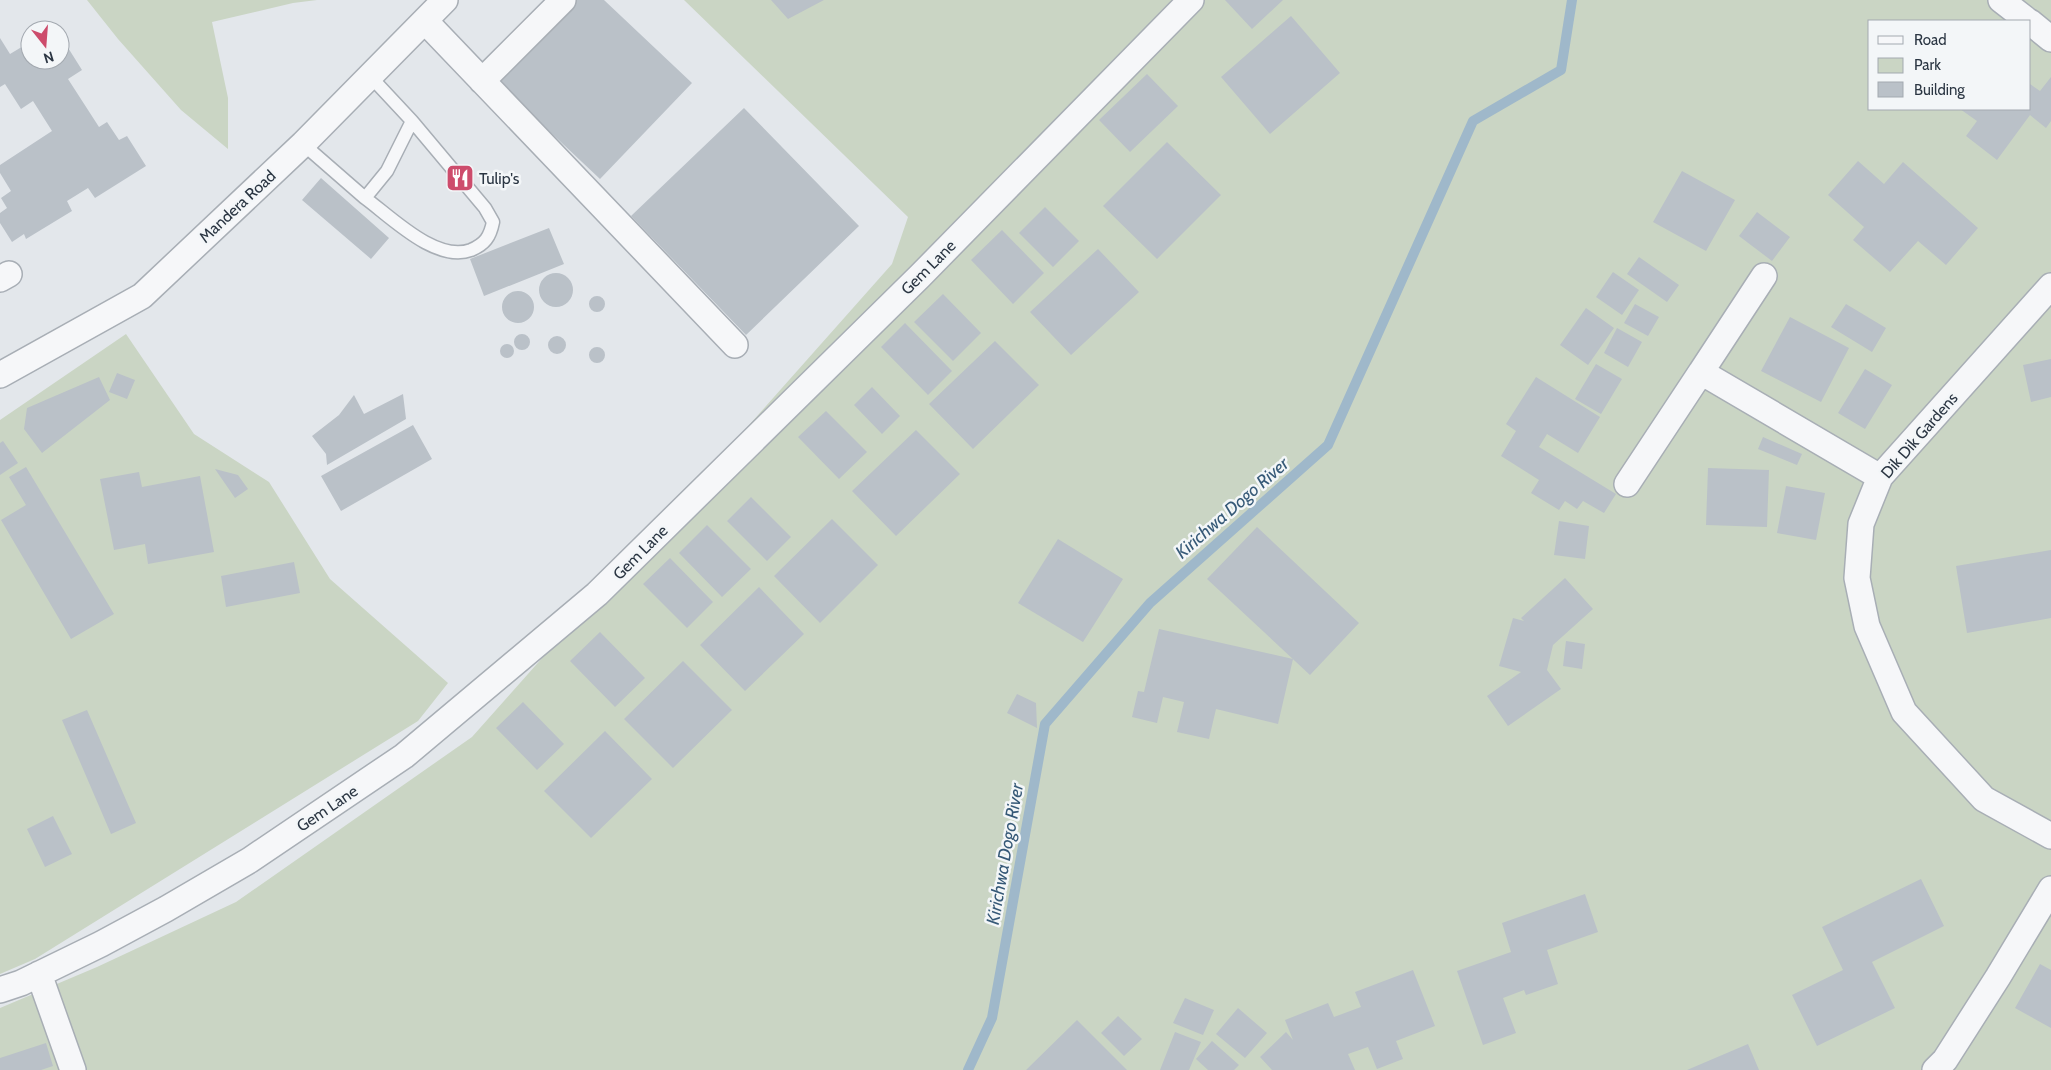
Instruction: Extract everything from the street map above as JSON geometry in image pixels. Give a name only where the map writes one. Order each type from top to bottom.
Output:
[{"type":"street","name":"Mandera Road","points":[[0,374],[142,296],[303,144],[445,0]]},
{"type":"street","points":[[482,81],[563,0]]},
{"type":"street","name":"Gem Lane","points":[[0,990],[40,974],[142,922],[250,860],[404,756],[449,719],[596,594],[920,276],[1191,0]]},
{"type":"street","points":[[2001,0],[2026,20]]},
{"type":"street","points":[[425,20],[735,345]]},
{"type":"street","points":[[2031,24],[2051,39]]},
{"type":"street","points":[[1627,484],[1764,276]]},
{"type":"street","name":"Dik Dik Gardens","points":[[2051,286],[1880,477],[1861,524],[1857,578],[1867,626],[1904,712],[1984,800],[2051,836]]},
{"type":"street","points":[[1701,372],[1880,477]]},
{"type":"street","points":[[1935,1070],[1945,1060],[2051,889]]},
{"type":"street","points":[[40,974],[73,1070]]},
{"type":"lane","points":[[303,144],[365,198],[433,247],[450,253],[465,252],[480,246],[490,236],[493,222],[485,208],[412,121],[370,76]]},
{"type":"lane","points":[[365,198],[387,171],[412,121]]},
{"type":"green space","points":[[87,0],[317,0],[293,3],[212,22],[228,98],[228,149],[181,110],[118,39]]},
{"type":"green space","points":[[684,0],[2051,0],[2051,1070],[0,1070],[0,1008],[97,967],[236,902],[472,737],[892,264],[908,217]]},
{"type":"green space","points":[[126,334],[194,434],[269,482],[330,579],[448,683],[418,721],[35,959],[0,974],[0,420]]},
{"type":"building","points":[[567,0],[604,0],[692,83],[600,179],[493,78]]},
{"type":"building","points":[[771,0],[824,0],[788,19]]},
{"type":"building","points":[[1225,0],[1283,0],[1252,29]]},
{"type":"building","points":[[1291,16],[1340,73],[1270,134],[1221,77]]},
{"type":"building","points":[[0,38],[10,54],[20,48],[20,70],[70,70],[70,51],[82,70],[68,79],[99,127],[107,122],[119,140],[127,136],[146,166],[95,198],[88,188],[67,201],[72,211],[26,239],[24,234],[12,242],[0,223],[0,213],[7,208],[1,198],[11,191],[0,173],[0,165],[52,131],[33,101],[21,109],[5,84],[0,87]]},
{"type":"building","points":[[1147,74],[1178,106],[1130,152],[1099,120]]},
{"type":"building","points":[[2051,77],[2051,121],[2046,128],[2030,115],[1997,160],[1966,136],[1977,121],[1961,110],[2031,110],[2031,85],[2040,91]]},
{"type":"building","points":[[744,108],[859,226],[746,335],[631,216]]},
{"type":"building","points":[[1167,142],[1221,195],[1157,259],[1103,206]]},
{"type":"building","points":[[1858,161],[1884,184],[1903,162],[1978,228],[1946,265],[1918,241],[1890,272],[1853,240],[1864,227],[1828,195]]},
{"type":"building","points":[[1682,171],[1735,200],[1706,251],[1653,222]]},
{"type":"building","points":[[321,178],[389,238],[371,259],[302,200]]},
{"type":"building","points":[[1045,207],[1079,241],[1053,267],[1019,233]]},
{"type":"building","points":[[1757,212],[1790,237],[1772,261],[1739,236]]},
{"type":"building","points":[[549,228],[564,264],[484,296],[470,259]]},
{"type":"building","points":[[1002,230],[1044,273],[1013,304],[971,260]]},
{"type":"building","points":[[1098,249],[1139,292],[1071,355],[1030,312]]},
{"type":"building","points":[[1639,257],[1679,285],[1667,302],[1627,274]]},
{"type":"building","points":[[1613,272],[1639,290],[1622,315],[1596,297]]},
{"type":"building","points":[[556,273],[563,274],[568,278],[572,283],[572,297],[568,302],[563,306],[556,307],[549,306],[544,302],[540,297],[539,290],[540,283],[544,278],[549,274]]},
{"type":"building","points":[[518,291],[529,296],[534,307],[529,318],[518,323],[507,318],[502,307],[507,296]]},
{"type":"building","points":[[943,294],[981,333],[953,361],[914,322]]},
{"type":"building","points":[[594,296],[600,296],[605,301],[603,310],[594,312],[589,307],[589,301]]},
{"type":"building","points":[[1635,304],[1659,317],[1648,336],[1624,323]]},
{"type":"building","points":[[1846,304],[1886,328],[1872,352],[1831,327]]},
{"type":"building","points":[[1586,308],[1614,328],[1588,365],[1560,345]]},
{"type":"building","points":[[1790,317],[1849,348],[1821,402],[1761,371]]},
{"type":"building","points":[[905,323],[952,371],[928,395],[881,347]]},
{"type":"building","points":[[1617,328],[1642,342],[1628,367],[1604,353]]},
{"type":"building","points":[[522,334],[530,342],[522,350],[514,342]]},
{"type":"building","points":[[557,336],[563,339],[566,345],[563,351],[557,354],[551,351],[548,345],[551,339]]},
{"type":"building","points":[[995,341],[1039,385],[973,449],[929,404]]},
{"type":"building","points":[[504,344],[510,344],[514,351],[510,358],[504,358],[500,354],[500,348]]},
{"type":"building","points":[[597,347],[605,355],[597,363],[589,355]]},
{"type":"building","points":[[2051,359],[2051,397],[2031,402],[2023,365]]},
{"type":"building","points":[[1596,364],[1622,379],[1601,414],[1575,399]]},
{"type":"building","points":[[1865,369],[1892,385],[1865,429],[1838,413]]},
{"type":"building","points":[[117,373],[135,380],[127,399],[109,392]]},
{"type":"building","points":[[99,377],[110,400],[42,453],[24,429],[27,408]]},
{"type":"building","points":[[1536,377],[1600,417],[1578,453],[1547,434],[1539,447],[1616,494],[1604,513],[1583,501],[1577,509],[1565,501],[1559,510],[1531,493],[1539,480],[1501,456],[1516,431],[1506,424]]},
{"type":"building","points":[[872,387],[900,416],[882,434],[854,405]]},
{"type":"building","points":[[403,394],[406,419],[327,465],[326,454],[312,436],[339,415],[354,395],[364,414]]},
{"type":"building","points":[[826,411],[867,452],[839,479],[798,437]]},
{"type":"building","points":[[413,425],[432,459],[341,511],[321,476]]},
{"type":"building","points":[[916,430],[960,474],[896,536],[852,491]]},
{"type":"building","points":[[1763,437],[1802,454],[1797,465],[1758,449]]},
{"type":"building","points":[[3,441],[18,463],[0,475],[0,443]]},
{"type":"building","points":[[26,467],[114,614],[71,639],[1,520],[26,505],[9,477]]},
{"type":"building","points":[[1708,468],[1769,470],[1767,527],[1706,525]]},
{"type":"building","points":[[215,469],[238,475],[248,489],[235,498]]},
{"type":"building","points":[[139,472],[142,487],[200,476],[214,552],[148,564],[145,544],[114,550],[100,479]]},
{"type":"building","points":[[1786,486],[1825,493],[1816,540],[1777,533]]},
{"type":"building","points":[[751,497],[791,537],[767,561],[727,521]]},
{"type":"building","points":[[832,519],[878,565],[820,623],[774,576]]},
{"type":"building","points":[[1559,521],[1589,526],[1585,559],[1554,555]]},
{"type":"building","points":[[707,525],[751,569],[722,597],[679,553]]},
{"type":"building","points":[[1257,527],[1359,623],[1310,675],[1207,579]]},
{"type":"building","points":[[1058,539],[1123,579],[1083,642],[1018,603]]},
{"type":"building","points":[[2051,550],[2051,618],[1967,633],[1956,566]]},
{"type":"building","points":[[670,558],[713,602],[687,628],[643,584]]},
{"type":"building","points":[[294,562],[300,593],[226,607],[221,576]]},
{"type":"building","points":[[1565,578],[1593,609],[1553,645],[1547,670],[1561,689],[1508,726],[1487,696],[1521,672],[1499,666],[1513,618],[1524,621],[1521,618]]},
{"type":"building","points":[[759,587],[804,634],[745,691],[700,645]]},
{"type":"building","points":[[1159,629],[1293,659],[1278,724],[1216,709],[1209,739],[1177,732],[1184,702],[1163,697],[1157,723],[1132,717],[1138,691],[1144,692]]},
{"type":"building","points":[[600,632],[645,678],[615,707],[570,661]]},
{"type":"building","points":[[1566,641],[1585,644],[1582,669],[1563,666]]},
{"type":"building","points":[[683,661],[732,710],[673,768],[624,719]]},
{"type":"building","points":[[1017,694],[1036,703],[1037,728],[1007,713]]},
{"type":"building","points":[[523,702],[564,744],[537,770],[496,728]]},
{"type":"building","points":[[87,710],[136,823],[111,834],[62,720]]},
{"type":"building","points":[[605,731],[652,779],[591,838],[544,791]]},
{"type":"building","points":[[53,816],[72,854],[45,867],[27,829]]},
{"type":"building","points":[[1921,879],[1944,926],[1872,962],[1895,1008],[1817,1046],[1792,995],[1843,970],[1822,927]]},
{"type":"building","points":[[1585,894],[1598,932],[1547,950],[1558,984],[1526,995],[1524,990],[1503,998],[1516,1033],[1483,1045],[1457,971],[1511,952],[1502,923]]},
{"type":"building","points":[[2040,964],[2051,970],[2051,1028],[2015,1008]]},
{"type":"building","points":[[1413,970],[1435,1026],[1396,1041],[1403,1059],[1377,1069],[1368,1047],[1348,1054],[1355,1070],[1272,1070],[1260,1057],[1286,1032],[1293,1040],[1285,1020],[1328,1003],[1334,1017],[1361,1007],[1355,992]]},
{"type":"building","points":[[1185,998],[1214,1010],[1203,1035],[1173,1023]]},
{"type":"building","points":[[1238,1008],[1267,1033],[1245,1058],[1216,1034]]},
{"type":"building","points":[[1118,1016],[1142,1039],[1124,1056],[1101,1033]]},
{"type":"building","points":[[1077,1020],[1127,1070],[1026,1070]]},
{"type":"building","points":[[1175,1032],[1201,1042],[1189,1070],[1160,1070]]},
{"type":"building","points":[[1212,1041],[1239,1065],[1234,1070],[1208,1070],[1196,1059]]},
{"type":"building","points":[[46,1043],[53,1066],[41,1070],[0,1070],[0,1058]]},
{"type":"building","points":[[1748,1044],[1759,1070],[1687,1070]]},
{"type":"waterway","name":"Kirichwa Dogo River","points":[[968,1070],[992,1018],[1045,724],[1150,603],[1328,445],[1473,121],[1561,70],[1572,0]]},
{"type":"place","name":"Tulip's","points":[[460,178]]}]
